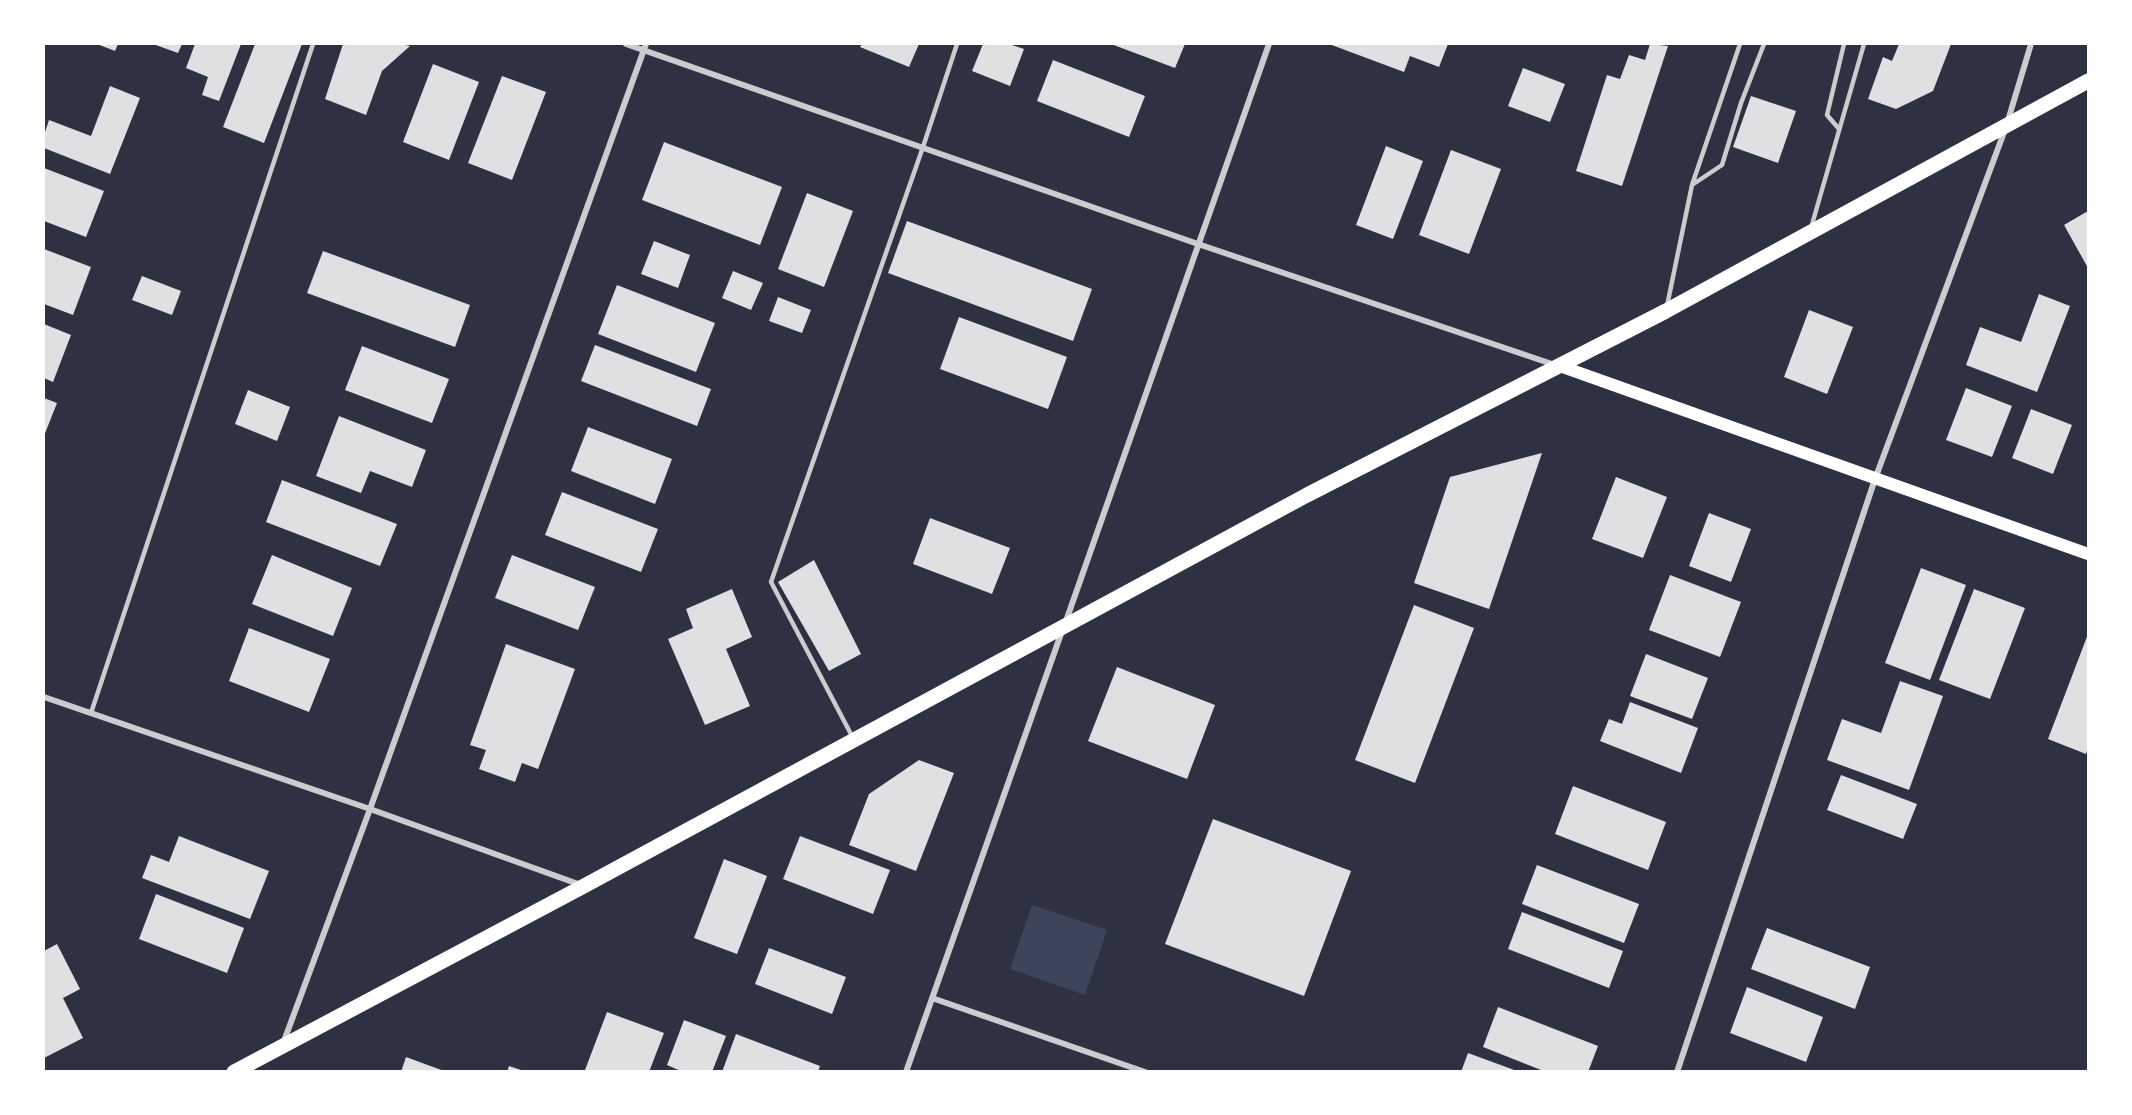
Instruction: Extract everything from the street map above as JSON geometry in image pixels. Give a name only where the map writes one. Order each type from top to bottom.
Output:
[{"type":"main road","points":[[234,1071],[584,886],[1307,495],[1666,311],[2088,81]]},
{"type":"main road","points":[[1560,366],[2088,554]]},
{"type":"street","points":[[626,44],[645,47],[1198,244],[1560,366]]},
{"type":"street","points":[[906,1071],[1269,44]]},
{"type":"street","points":[[1677,1071],[1875,479],[2006,127],[2031,44]]},
{"type":"street","points":[[282,1046],[645,47]]},
{"type":"street","points":[[44,697],[370,809],[584,886]]},
{"type":"street","points":[[932,998],[1145,1071]]},
{"type":"lane","points":[[91,713],[313,44]]},
{"type":"lane","points":[[854,740],[771,582],[957,44]]},
{"type":"lane","points":[[1666,311],[1692,185],[1740,44]]},
{"type":"lane","points":[[1692,185],[1722,165],[1764,44]]},
{"type":"lane","points":[[1839,129],[1827,115],[1844,44]]},
{"type":"lane","points":[[1809,233],[1864,44]]},
{"type":"shaded area","points":[[1032,905],[1107,930],[1085,995],[1010,969]]},
{"type":"building","points":[[97,44],[118,44],[115,51]]},
{"type":"building","points":[[153,44],[182,44],[178,53]]},
{"type":"building","points":[[195,44],[241,44],[219,101],[202,95],[208,77],[186,68]]},
{"type":"building","points":[[255,44],[302,44],[264,143],[223,127]]},
{"type":"building","points":[[343,44],[410,46],[382,71],[366,115],[325,99]]},
{"type":"building","points":[[862,44],[919,44],[909,67],[860,47]]},
{"type":"building","points":[[983,44],[1009,44],[1024,49],[1010,86],[972,71]]},
{"type":"building","points":[[1111,44],[1185,44],[1175,68]]},
{"type":"building","points":[[1329,44],[1448,44],[1439,67],[1410,56],[1404,72]]},
{"type":"building","points":[[1650,44],[1668,46],[1622,186],[1576,171],[1607,75],[1620,79],[1629,55],[1645,60]]},
{"type":"building","points":[[1899,44],[1951,44],[1933,91],[1896,109],[1868,99],[1883,57],[1892,61]]},
{"type":"building","points":[[1053,60],[1145,96],[1129,137],[1037,101]]},
{"type":"building","points":[[433,64],[479,82],[449,160],[403,142]]},
{"type":"building","points":[[1523,68],[1565,84],[1550,122],[1508,106]]},
{"type":"building","points":[[502,76],[546,92],[512,180],[468,163]]},
{"type":"building","points":[[110,86],[140,98],[110,174],[44,148],[44,135],[49,120],[91,136]]},
{"type":"building","points":[[1751,96],[1796,111],[1778,163],[1733,147]]},
{"type":"building","points":[[664,142],[782,187],[760,245],[642,200]]},
{"type":"building","points":[[1386,146],[1423,161],[1393,239],[1356,225]]},
{"type":"building","points":[[1451,150],[1501,169],[1469,254],[1419,235]]},
{"type":"building","points":[[44,168],[104,191],[86,237],[44,221]]},
{"type":"building","points":[[807,193],[853,211],[824,287],[778,269]]},
{"type":"building","points":[[2088,211],[2088,268],[2064,225]]},
{"type":"building","points":[[907,221],[1092,289],[1073,341],[888,273]]},
{"type":"building","points":[[654,241],[690,255],[678,288],[641,274]]},
{"type":"building","points":[[44,249],[91,267],[73,315],[44,304]]},
{"type":"building","points":[[323,251],[470,305],[455,347],[307,293]]},
{"type":"building","points":[[733,271],[763,283],[751,310],[722,298]]},
{"type":"building","points":[[142,276],[181,291],[172,315],[132,300]]},
{"type":"building","points":[[617,285],[715,323],[696,372],[598,334]]},
{"type":"building","points":[[2039,294],[2070,306],[2037,392],[1966,365],[1980,327],[2021,342]]},
{"type":"building","points":[[778,297],[811,310],[802,333],[769,321]]},
{"type":"building","points":[[1809,310],[1853,327],[1827,394],[1784,377]]},
{"type":"building","points":[[959,317],[1067,357],[1048,409],[940,369]]},
{"type":"building","points":[[44,324],[71,335],[53,382],[44,378]]},
{"type":"building","points":[[595,345],[711,389],[697,426],[581,381]]},
{"type":"building","points":[[362,346],[449,379],[432,423],[345,390]]},
{"type":"building","points":[[1966,388],[2012,406],[1992,457],[1946,440]]},
{"type":"building","points":[[248,390],[290,407],[277,441],[235,424]]},
{"type":"building","points":[[44,398],[57,403],[44,436]]},
{"type":"building","points":[[2031,409],[2072,425],[2053,474],[2012,458]]},
{"type":"building","points":[[339,416],[426,450],[412,487],[370,471],[361,493],[316,476]]},
{"type":"building","points":[[588,427],[672,459],[655,504],[571,471]]},
{"type":"building","points":[[1542,453],[1489,609],[1414,583],[1450,477]]},
{"type":"building","points":[[1616,477],[1667,497],[1643,558],[1592,539]]},
{"type":"building","points":[[282,480],[397,524],[380,566],[266,522]]},
{"type":"building","points":[[562,492],[658,529],[641,572],[545,535]]},
{"type":"building","points":[[1709,513],[1751,529],[1731,582],[1689,566]]},
{"type":"building","points":[[930,518],[1010,548],[992,594],[913,564]]},
{"type":"building","points":[[272,555],[352,588],[333,636],[252,604]]},
{"type":"building","points":[[512,555],[595,587],[578,630],[495,598]]},
{"type":"building","points":[[814,560],[861,654],[829,671],[778,582]]},
{"type":"building","points":[[1921,568],[1966,585],[1930,680],[1885,663]]},
{"type":"building","points":[[1670,575],[1741,602],[1720,657],[1649,630]]},
{"type":"building","points":[[732,589],[752,637],[726,649],[750,706],[705,725],[668,639],[693,628],[686,609]]},
{"type":"building","points":[[1974,589],[2025,608],[1990,699],[1939,680]]},
{"type":"building","points":[[1414,605],[1474,628],[1415,783],[1355,760]]},
{"type":"building","points":[[249,628],[330,659],[309,712],[229,681]]},
{"type":"building","points":[[2088,634],[2088,747],[2086,754],[2048,739]]},
{"type":"building","points":[[506,644],[575,669],[538,769],[522,763],[515,782],[479,769],[486,750],[470,745]]},
{"type":"building","points":[[1646,654],[1708,678],[1692,719],[1630,696]]},
{"type":"building","points":[[1117,667],[1215,705],[1187,779],[1088,741]]},
{"type":"building","points":[[1900,681],[1943,696],[1909,790],[1827,760],[1842,719],[1881,733]]},
{"type":"building","points":[[1630,702],[1698,728],[1681,773],[1600,741],[1609,719],[1622,724]]},
{"type":"building","points":[[919,760],[954,773],[916,871],[849,845],[869,794]]},
{"type":"building","points":[[1841,775],[1917,804],[1903,839],[1827,810]]},
{"type":"building","points":[[1573,786],[1666,822],[1648,870],[1555,834]]},
{"type":"building","points":[[1213,819],[1351,871],[1304,996],[1165,944]]},
{"type":"building","points":[[179,836],[269,871],[250,919],[142,878],[151,855],[169,862]]},
{"type":"building","points":[[800,836],[890,870],[873,914],[783,879]]},
{"type":"building","points":[[724,859],[767,876],[737,954],[694,938]]},
{"type":"building","points":[[1537,865],[1639,904],[1624,943],[1522,904]]},
{"type":"building","points":[[156,894],[244,928],[227,973],[139,939]]},
{"type":"building","points":[[1522,912],[1623,951],[1609,988],[1508,949]]},
{"type":"building","points":[[1767,928],[1870,967],[1855,1009],[1751,969]]},
{"type":"building","points":[[57,944],[80,989],[63,998],[83,1038],[44,1058],[44,951]]},
{"type":"building","points":[[769,948],[846,977],[832,1014],[755,984]]},
{"type":"building","points":[[1747,987],[1823,1017],[1806,1062],[1730,1033]]},
{"type":"building","points":[[1498,1007],[1598,1046],[1588,1072],[1546,1072],[1483,1047]]},
{"type":"building","points":[[607,1012],[664,1033],[649,1072],[585,1070]]},
{"type":"building","points":[[684,1020],[726,1036],[712,1072],[683,1072],[667,1065]]},
{"type":"building","points":[[736,1034],[820,1066],[818,1072],[722,1072]]},
{"type":"building","points":[[1468,1053],[1517,1071],[1517,1072],[1461,1072]]},
{"type":"building","points":[[406,1057],[444,1071],[444,1072],[401,1072]]},
{"type":"building","points":[[509,1066],[524,1071],[524,1072],[507,1072]]}]
